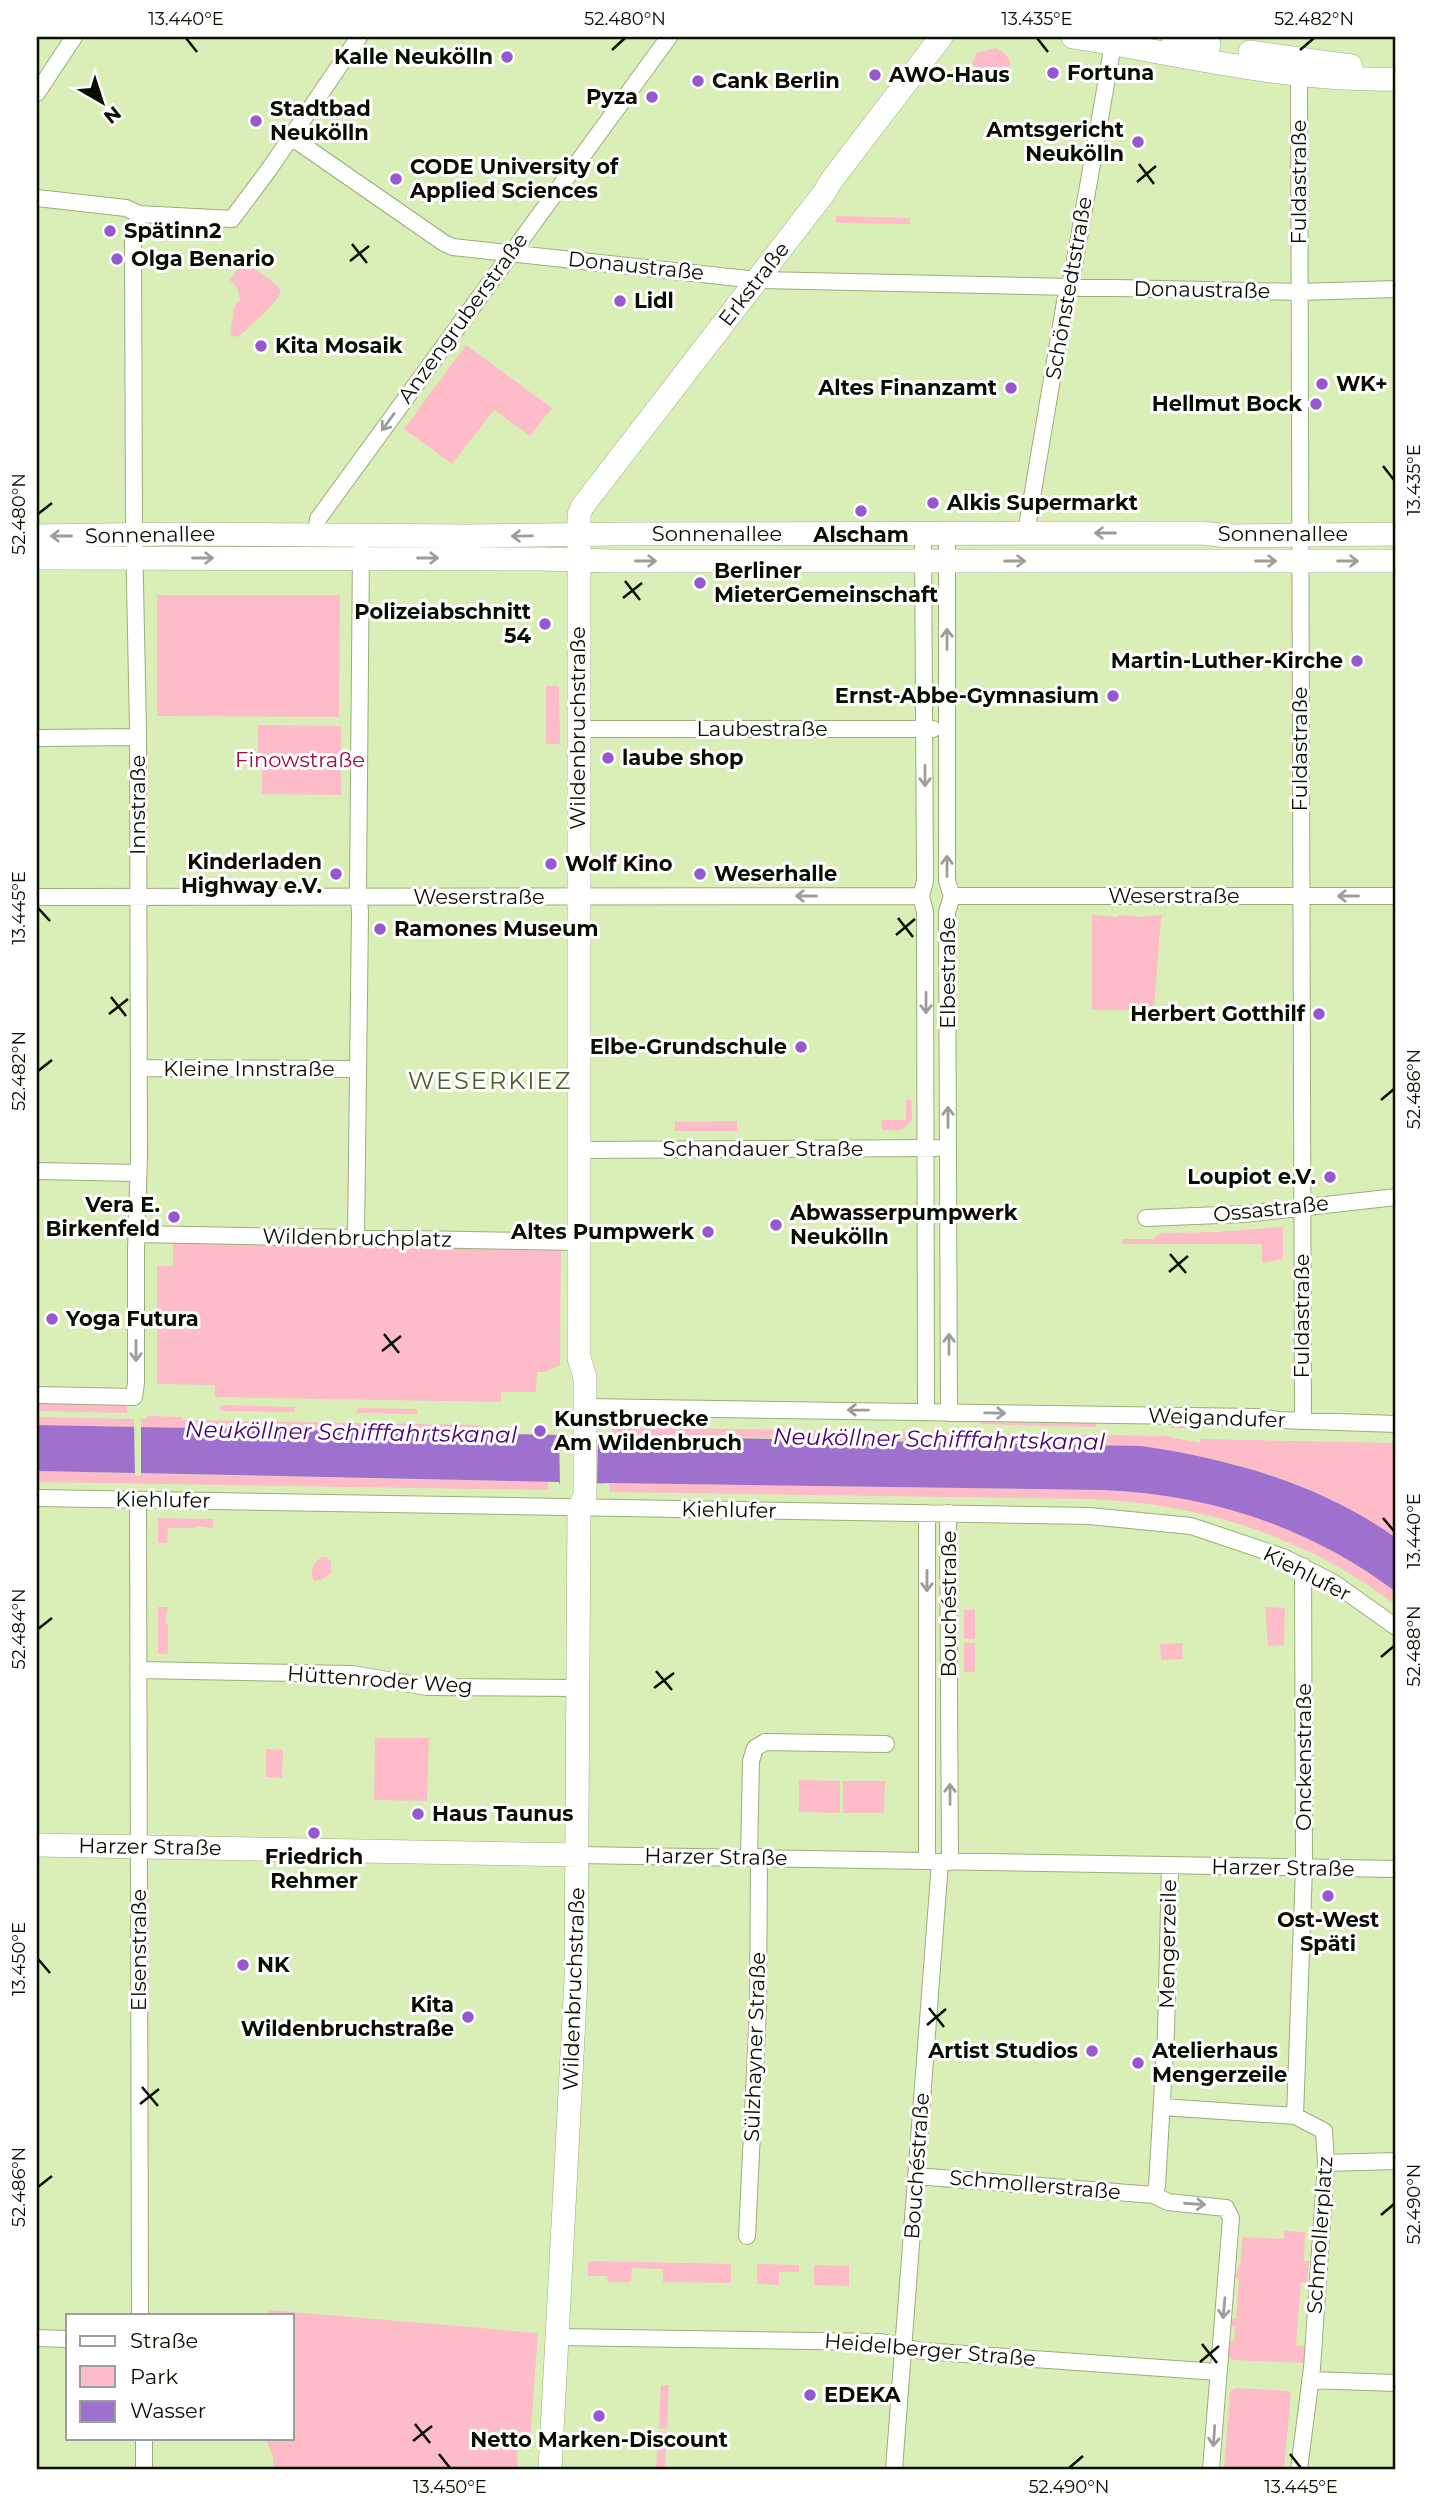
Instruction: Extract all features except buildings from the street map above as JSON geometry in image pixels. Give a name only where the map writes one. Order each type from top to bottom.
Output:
[{"type":"main road","name":"Erkstraße","points":[[578,560],[577,535],[582,507],[942,37]]},
{"type":"main road","points":[[1073,37],[1299,76],[1342,80],[1396,79]]},
{"type":"main road","points":[[1173,37],[1270,46],[1355,66],[1396,67]]},
{"type":"main road","points":[[1247,67],[1270,46]]},
{"type":"main road","points":[[1270,46],[1299,76]]},
{"type":"main road","name":"Sonnenallee","points":[[37,558],[134,546],[316,534],[467,537],[1026,533],[1396,534]]},
{"type":"main road","name":"Sonnenallee","points":[[37,536],[134,546],[361,558],[1396,561]]},
{"type":"main road","name":"Wildenbruchstraße","points":[[578,560],[579,1358],[585,1377],[585,1407],[578,1435]]},
{"type":"main road","name":"Wildenbruchstraße","points":[[550,2469],[576,1980],[579,1855],[579,1508],[571,1496],[578,1485],[578,1435],[571,1368],[579,1358]]},
{"type":"main road","name":"Harzer Straße","points":[[37,1845],[579,1855]]},
{"type":"street","points":[[40,82],[74,37]]},
{"type":"street","points":[[37,198],[126,208],[139,214],[232,219],[359,37]]},
{"type":"street","name":"Anzengruberstraße","points":[[316,534],[316,521],[669,37]]},
{"type":"street","name":"Schönstedtstraße","points":[[1026,533],[1113,44]]},
{"type":"street","name":"Fuldastraße","points":[[1299,76],[1303,1421]]},
{"type":"street","name":"Donaustraße","points":[[291,137],[453,247],[757,279],[1299,292],[1396,289]]},
{"type":"street","name":"Innstraße","points":[[37,1395],[134,1397],[136,1382],[139,897],[133,238],[139,214]]},
{"type":"street","name":"Elbestraße","points":[[923,534],[925,881],[921,896],[925,912],[926,1412]]},
{"type":"street","name":"Elbestraße","points":[[947,534],[947,876],[951,896],[947,912],[949,1413]]},
{"type":"street","points":[[356,1238],[360,535]]},
{"type":"street","name":"Laubestraße","points":[[578,729],[947,729]]},
{"type":"street","points":[[37,738],[138,737]]},
{"type":"street","name":"Weserstraße","points":[[37,897],[921,896]]},
{"type":"street","name":"Weserstraße","points":[[951,896],[1396,896]]},
{"type":"street","name":"Kleine Innstraße","points":[[139,1069],[358,1069]]},
{"type":"street","name":"Schandauer Straße","points":[[578,1150],[948,1148]]},
{"type":"street","points":[[37,1171],[138,1173]]},
{"type":"street","name":"Ossastraße","points":[[1146,1218],[1245,1214],[1396,1197]]},
{"type":"street","name":"Wildenbruchplatz","points":[[136,1234],[579,1242]]},
{"type":"street","name":"Weigandufer","points":[[585,1407],[1256,1417],[1396,1424]]},
{"type":"street","name":"Kiehlufer","points":[[37,1498],[1089,1516],[1191,1526],[1283,1557],[1334,1583],[1396,1627]]},
{"type":"street","name":"Elsenstraße","points":[[138,1500],[141,2314]]},
{"type":"street","name":"Bouchéstraße","points":[[927,1513],[939,1862]]},
{"type":"street","name":"Bouchéstraße","points":[[894,2469],[939,1862],[948,1513]]},
{"type":"street","name":"Onckenstraße","points":[[1295,2116],[1304,1868],[1303,1566]]},
{"type":"street","name":"Hüttenroder Weg","points":[[139,1670],[353,1674],[427,1687],[579,1688]]},
{"type":"street","name":"Sülzhayner Straße","points":[[747,2236],[758,2009],[751,1761],[755,1748],[765,1742],[886,1744]]},
{"type":"street","name":"Harzer Straße","points":[[579,1855],[1396,1869]]},
{"type":"street","name":"Mengerzeile","points":[[1163,2107],[1170,1866]]},
{"type":"street","points":[[1163,2107],[1154,2195],[1168,2202],[1219,2206],[1230,2212],[1211,2469]]},
{"type":"street","name":"Schmollerplatz","points":[[1163,2107],[1295,2116],[1324,2131],[1326,2162],[1310,2379],[1299,2469]]},
{"type":"street","points":[[1326,2162],[1396,2161]]},
{"type":"street","name":"Schmollerstraße","points":[[916,2176],[1154,2195]]},
{"type":"street","name":"Heidelberger Straße","points":[[558,2337],[881,2342],[933,2352],[1218,2372]]},
{"type":"street","points":[[37,2338],[66,2339]]},
{"type":"street","points":[[1310,2379],[1396,2383]]},
{"type":"street","points":[[144,2440],[144,2469]]},
{"type":"green space","points":[[996,48],[1006,55],[1010,64],[1009,72],[999,79],[976,70],[972,62],[977,53]]},
{"type":"green space","points":[[836,216],[910,218],[910,224],[836,223]]},
{"type":"green space","points":[[244,260],[278,286],[281,292],[268,309],[238,337],[230,335],[234,307],[240,299],[237,288],[230,280]]},
{"type":"green space","points":[[466,345],[552,408],[530,436],[494,410],[452,464],[404,429]]},
{"type":"green space","points":[[157,595],[340,595],[339,717],[157,716]]},
{"type":"green space","points":[[546,686],[559,686],[560,744],[546,744]]},
{"type":"green space","name":"Finowstraße","points":[[258,725],[341,726],[341,795],[262,794],[262,766],[265,766],[265,756],[258,756]]},
{"type":"green space","points":[[1092,915],[1163,915],[1154,1010],[1092,1010]]},
{"type":"green space","points":[[906,1099],[911,1100],[912,1120],[902,1130],[882,1130],[881,1120],[906,1120]]},
{"type":"green space","points":[[737,1121],[737,1131],[675,1131],[675,1122]]},
{"type":"green space","points":[[1283,1227],[1283,1259],[1262,1263],[1262,1244],[1122,1244],[1122,1239],[1153,1239],[1161,1233]]},
{"type":"green space","points":[[173,1238],[561,1245],[560,1365],[537,1372],[536,1392],[501,1392],[501,1402],[215,1397],[215,1385],[157,1384],[157,1266],[173,1266]]},
{"type":"green space","points":[[37,1402],[127,1404],[127,1413],[37,1411]]},
{"type":"green space","points":[[220,1405],[295,1407],[295,1412],[220,1411]]},
{"type":"green space","points":[[357,1408],[417,1409],[417,1414],[357,1413]]},
{"type":"green space","points":[[147,1416],[182,1417],[183,1420],[478,1425],[482,1426],[482,1434],[141,1427],[141,1419],[147,1419]]},
{"type":"green space","points":[[37,1417],[134,1419],[134,1427],[37,1425]]},
{"type":"green space","points":[[981,1419],[1003,1420],[1003,1423],[1008,1423],[1008,1420],[1096,1421],[1096,1427],[981,1424]]},
{"type":"green space","points":[[1172,1423],[1255,1424],[1281,1428],[1171,1428]]},
{"type":"green space","points":[[612,1427],[1164,1436],[1200,1443],[1200,1439],[1396,1443],[1396,1538],[1363,1517],[1293,1483],[1257,1471],[1181,1453],[1104,1444],[612,1435]]},
{"type":"green space","points":[[37,1471],[548,1482],[548,1490],[37,1482]]},
{"type":"green space","points":[[609,1483],[1102,1490],[1175,1496],[1246,1513],[1304,1536],[1389,1586],[1396,1592],[1396,1605],[1325,1560],[1288,1542],[1249,1527],[1168,1507],[1084,1499],[609,1492]]},
{"type":"green space","points":[[158,1518],[213,1519],[213,1528],[168,1528],[167,1543],[158,1543]]},
{"type":"green space","points":[[322,1557],[331,1562],[331,1573],[314,1581],[313,1568]]},
{"type":"green space","points":[[158,1607],[168,1607],[165,1623],[168,1624],[168,1654],[158,1654]]},
{"type":"green space","points":[[1265,1607],[1285,1608],[1284,1645],[1268,1646]]},
{"type":"green space","points":[[964,1610],[975,1610],[975,1639],[964,1639]]},
{"type":"green space","points":[[964,1643],[975,1643],[975,1672],[964,1672]]},
{"type":"green space","points":[[1182,1643],[1183,1659],[1161,1660],[1160,1644]]},
{"type":"green space","points":[[375,1738],[429,1738],[427,1801],[374,1800]]},
{"type":"green space","points":[[266,1749],[283,1750],[282,1778],[266,1777]]},
{"type":"green space","points":[[799,1780],[840,1781],[840,1813],[799,1812]]},
{"type":"green space","points":[[843,1781],[885,1781],[884,1813],[843,1813]]},
{"type":"green space","points":[[1284,2231],[1305,2232],[1304,2261],[1309,2261],[1307,2283],[1301,2283],[1296,2345],[1305,2346],[1304,2363],[1233,2360],[1228,2355],[1229,2341],[1234,2341],[1235,2327],[1226,2326],[1227,2319],[1236,2319],[1239,2279],[1234,2278],[1240,2264],[1243,2237],[1284,2239]]},
{"type":"green space","points":[[588,2261],[731,2264],[731,2283],[663,2282],[663,2269],[632,2268],[631,2282],[608,2282],[607,2276],[588,2276]]},
{"type":"green space","points":[[757,2264],[799,2265],[799,2272],[779,2272],[779,2285],[757,2284]]},
{"type":"green space","points":[[814,2265],[849,2266],[849,2286],[814,2285]]},
{"type":"green space","points":[[269,2310],[538,2333],[530,2444],[518,2444],[517,2469],[273,2469],[273,2456],[266,2440],[294,2440],[294,2314],[269,2314]]},
{"type":"green space","points":[[661,2385],[669,2385],[667,2429],[659,2428]]},
{"type":"green space","points":[[1235,2388],[1289,2391],[1291,2394],[1284,2469],[1224,2469],[1230,2392]]},
{"type":"green space","points":[[658,2431],[667,2432],[665,2469],[656,2469]]},
{"type":"water","name":"Neuköllner Schifffahrtskanal","points":[[37,1425],[1141,1446],[1208,1458],[1274,1477],[1337,1503],[1367,1519],[1396,1538],[1396,1592],[1329,1549],[1293,1532],[1219,1507],[1142,1493],[1102,1490],[609,1483],[560,1485],[559,1482],[37,1471]]},
{"type":"pier","points":[[134,1423],[141,1423],[141,1476],[135,1476]]},
{"type":"pier","points":[[559,1434],[598,1435],[597,1485],[560,1485]]},
{"type":"place","name":"Kalle Neukölln","points":[[507,57]]},
{"type":"place","name":"Fortuna","points":[[1053,73]]},
{"type":"place","name":"AWO-Haus","points":[[875,75]]},
{"type":"place","name":"Cank Berlin","points":[[698,81]]},
{"type":"place","name":"Pyza","points":[[652,97]]},
{"type":"place","name":"Stadtbad Neukölln","points":[[256,121]]},
{"type":"place","name":"Amtsgericht Neukölln","points":[[1138,142]]},
{"type":"place","name":"CODE University of Applied Sciences","points":[[396,179]]},
{"type":"place","name":"Spätinn2","points":[[110,231]]},
{"type":"place","name":"Olga Benario","points":[[117,259]]},
{"type":"place","name":"Lidl","points":[[620,301]]},
{"type":"place","name":"Kita Mosaik","points":[[261,346]]},
{"type":"place","name":"WK+","points":[[1322,384]]},
{"type":"place","name":"Altes Finanzamt","points":[[1011,388]]},
{"type":"place","name":"Hellmut Bock","points":[[1316,404]]},
{"type":"place","name":"Alkis Supermarkt","points":[[933,503]]},
{"type":"place","name":"Alscham","points":[[861,511]]},
{"type":"place","name":"Berliner MieterGemeinschaft","points":[[700,583]]},
{"type":"place","name":"Polizeiabschnitt 54","points":[[545,624]]},
{"type":"place","name":"Martin-Luther-Kirche","points":[[1357,661]]},
{"type":"place","name":"Ernst-Abbe-Gymnasium","points":[[1113,696]]},
{"type":"place","name":"laube shop","points":[[608,758]]},
{"type":"place","name":"Wolf Kino","points":[[551,864]]},
{"type":"place","name":"Kinderladen Highway e.V.","points":[[336,874]]},
{"type":"place","name":"Weserhalle","points":[[700,874]]},
{"type":"place","name":"Ramones Museum","points":[[380,929]]},
{"type":"place","name":"Herbert Gotthilf","points":[[1319,1014]]},
{"type":"place","name":"Elbe-Grundschule","points":[[801,1047]]},
{"type":"place","name":"Loupiot e.V.","points":[[1330,1177]]},
{"type":"place","name":"Vera E. Birkenfeld","points":[[174,1217]]},
{"type":"place","name":"Abwasserpumpwerk Neukölln","points":[[776,1225]]},
{"type":"place","name":"Altes Pumpwerk","points":[[708,1232]]},
{"type":"place","name":"Yoga Futura","points":[[52,1319]]},
{"type":"place","name":"Kunstbruecke Am Wildenbruch","points":[[540,1431]]},
{"type":"place","name":"Haus Taunus","points":[[418,1814]]},
{"type":"place","name":"Friedrich Rehmer","points":[[314,1833]]},
{"type":"place","name":"Ost-West Späti","points":[[1328,1896]]},
{"type":"place","name":"NK","points":[[243,1965]]},
{"type":"place","name":"Kita Wildenbruchstraße","points":[[468,2017]]},
{"type":"place","name":"Artist Studios","points":[[1092,2051]]},
{"type":"place","name":"Atelierhaus Mengerzeile","points":[[1138,2063]]},
{"type":"place","name":"EDEKA","points":[[810,2395]]},
{"type":"place","name":"Netto Marken-Discount","points":[[599,2416]]},
{"type":"district","name":"WESERKIEZ","points":[[490,1081]]}]
